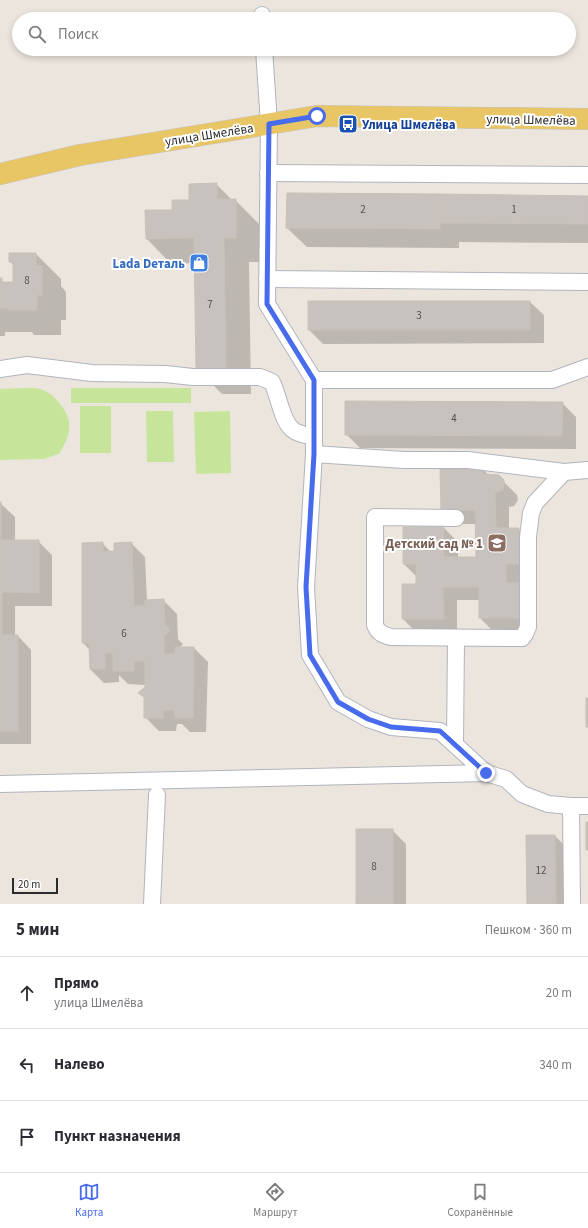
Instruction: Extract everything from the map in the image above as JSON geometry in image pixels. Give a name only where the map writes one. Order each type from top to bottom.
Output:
[{"type":"main road","name":"улица Шмелёва","points":[[0,174],[80,155],[317,116],[588,120]]},
{"type":"lane","points":[[264,56],[269,124],[267,304],[314,380],[314,454],[306,587],[310,655],[338,702],[368,719],[391,727],[440,731],[486,773]]},
{"type":"lane","points":[[268,173],[588,175]]},
{"type":"lane","points":[[267,279],[588,282]]},
{"type":"lane","points":[[0,369],[27,364],[92,373],[165,374],[193,377],[260,377],[272,382],[280,407],[290,428],[296,432],[314,437]]},
{"type":"lane","points":[[314,380],[552,380],[588,367]]},
{"type":"lane","points":[[314,454],[404,460],[468,460],[564,472],[588,470]]},
{"type":"lane","points":[[456,518],[375,517],[375,625],[377,632],[391,637],[522,638],[528,627],[528,537],[531,513],[535,503],[564,472]]},
{"type":"lane","points":[[455,744],[456,638]]},
{"type":"lane","points":[[0,784],[486,773],[506,779],[522,794],[548,804],[588,806]]},
{"type":"lane","points":[[152,904],[157,795]]},
{"type":"lane","points":[[571,806],[572,904]]},
{"type":"green space","points":[[36,388],[49,393],[56,399],[65,411],[69,423],[68,435],[59,454],[44,459],[0,460],[0,389]]},
{"type":"green space","points":[[71,388],[191,388],[191,403],[71,403]]},
{"type":"green space","points":[[80,406],[111,406],[111,453],[80,453]]},
{"type":"green space","points":[[146,411],[173,411],[174,462],[147,462]]},
{"type":"green space","points":[[230,411],[231,473],[196,474],[194,412]]},
{"type":"building","points":[[217,183],[217,199],[236,199],[236,238],[224,238],[226,369],[196,370],[194,238],[146,239],[145,210],[172,210],[172,200],[189,200],[189,184]]},
{"type":"building","points":[[287,193],[440,194],[440,229],[286,228]]},
{"type":"building","points":[[440,194],[588,196],[588,224],[440,223]]},
{"type":"building","points":[[9,253],[36,253],[36,266],[42,266],[42,295],[37,295],[37,310],[8,310],[8,308],[0,308],[0,278],[2,278],[2,282],[13,282],[13,262],[9,262]]},
{"type":"building","points":[[308,301],[530,301],[530,330],[308,330]]},
{"type":"building","points":[[345,401],[563,402],[562,436],[345,435]]},
{"type":"building","name":"Детский сад № 1","points":[[483,468],[483,474],[499,475],[504,480],[503,490],[495,493],[496,528],[519,528],[519,564],[506,564],[506,583],[519,583],[519,618],[479,618],[479,587],[443,587],[444,619],[402,619],[402,584],[416,584],[416,564],[403,564],[403,527],[444,527],[444,557],[476,557],[475,510],[441,511],[440,469]]},
{"type":"building","points":[[0,502],[1,540],[39,540],[39,593],[2,592],[2,635],[18,635],[18,731],[0,731]]},
{"type":"building","points":[[103,542],[103,552],[114,551],[114,543],[132,542],[134,606],[145,606],[145,600],[164,599],[165,624],[170,630],[164,636],[164,654],[175,654],[175,647],[194,647],[193,718],[175,718],[174,710],[163,710],[163,718],[144,718],[144,697],[138,693],[145,687],[145,661],[134,661],[134,671],[113,671],[113,653],[105,653],[105,669],[90,669],[89,643],[82,643],[82,543]]},
{"type":"building","points":[[586,698],[588,698],[588,727],[586,727]]},
{"type":"building","points":[[586,822],[588,822],[588,850],[586,850]]},
{"type":"building","points":[[356,829],[393,829],[393,904],[356,904]]},
{"type":"building","points":[[526,835],[555,835],[556,904],[527,904]]},
{"type":"place","name":"Улица Шмелёва","points":[[348,124]]},
{"type":"place","name":"Lada Dеталь","points":[[199,263]]},
{"type":"place","name":"Детский сад № 1","points":[[497,543]]},
{"type":"route","points":[[317,116],[269,124],[267,304],[314,380],[314,454],[306,587],[310,655],[338,702],[368,719],[391,727],[440,731],[486,773]]}]
